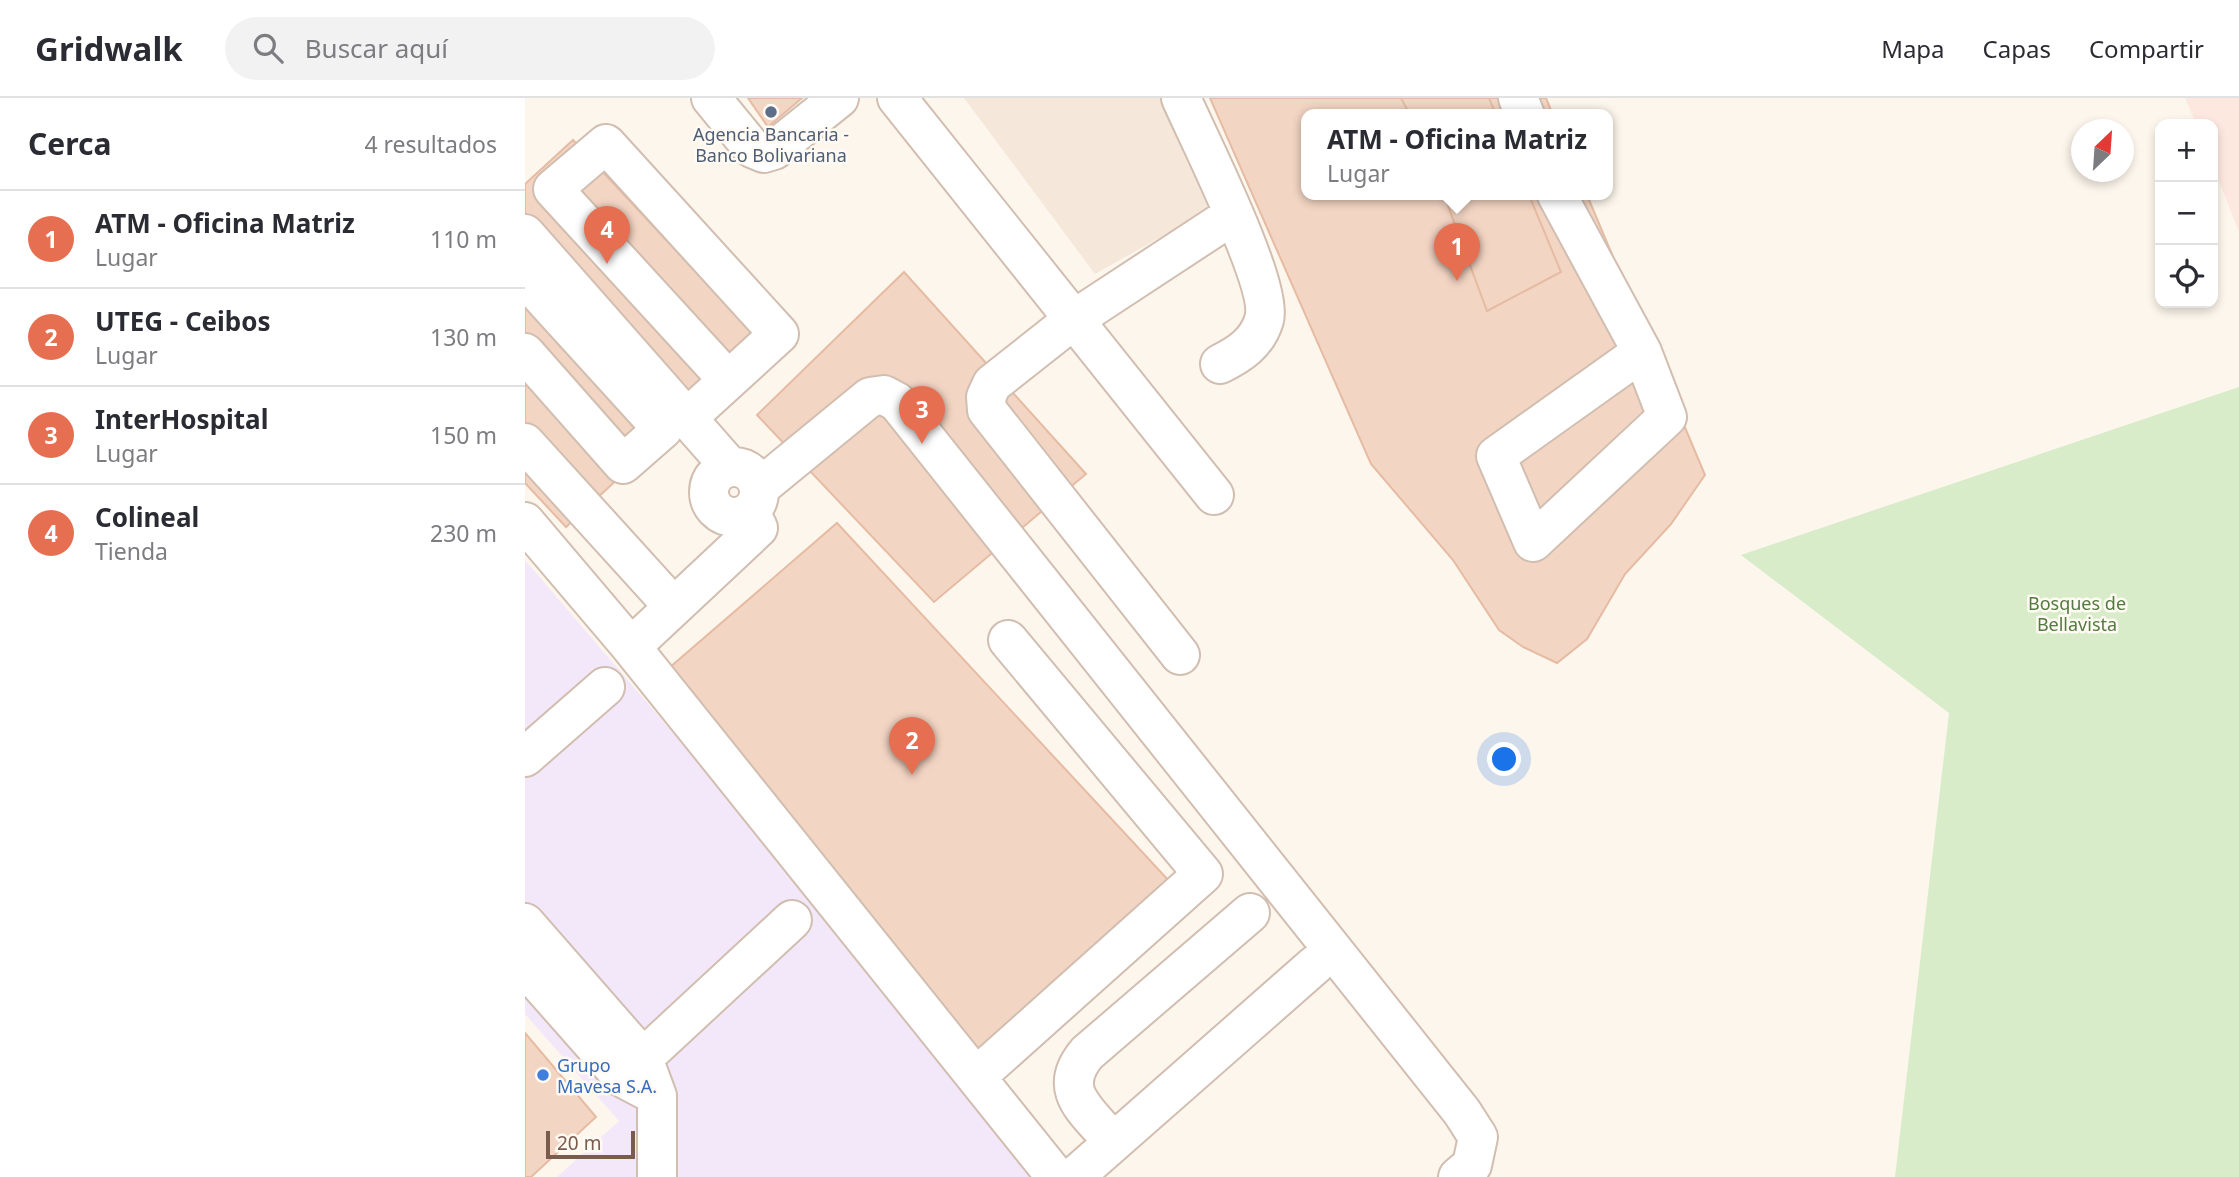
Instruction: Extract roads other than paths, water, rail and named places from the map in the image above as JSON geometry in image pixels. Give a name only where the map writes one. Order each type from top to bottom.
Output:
[{"type":"lane","points":[[711,98],[752,148],[764,153],[774,150],[839,98]]},
{"type":"lane","points":[[897,98],[1215,495]]},
{"type":"lane","points":[[1181,98],[1259,279],[1265,318],[1246,351],[1220,364]]},
{"type":"lane","points":[[525,354],[623,464],[728,380],[779,334],[606,144],[553,189],[728,380]]},
{"type":"lane","points":[[1560,200],[1642,352],[1667,418],[1534,542],[1496,456],[1642,352]]},
{"type":"lane","points":[[1180,655],[988,410],[986,397],[992,384],[1073,320],[1233,215]]},
{"type":"lane","points":[[525,234],[675,424]]},
{"type":"lane","points":[[525,278],[738,488],[758,527],[631,647]]},
{"type":"lane","points":[[738,488],[870,397],[884,395],[897,402],[1462,1112],[1478,1137],[1472,1165],[1458,1177]]},
{"type":"lane","points":[[525,443],[673,606]]},
{"type":"lane","points":[[525,522],[631,647],[1056,1177]]},
{"type":"lane","points":[[1008,640],[1203,873]]},
{"type":"lane","points":[[525,757],[605,687]]},
{"type":"lane","points":[[976,1077],[1244,837]]},
{"type":"lane","points":[[1113,1142],[1077,1097],[1071,1081],[1076,1067],[1087,1053],[1250,913]]},
{"type":"lane","points":[[643,1058],[792,920]]},
{"type":"lane","points":[[525,922],[643,1058],[657,1096],[657,1177]]},
{"type":"lane","points":[[1074,1177],[1315,965]]},
{"type":"lane","points":[[525,967],[624,1078],[657,1096]]},
{"type":"place","name":"Agencia Bancaria - Banco Bolivariana","points":[[771,112]]},
{"type":"place","name":"Colineal","points":[[607,264]]},
{"type":"place","name":"ATM - Oficina Matriz","points":[[1457,281]]},
{"type":"place","name":"InterHospital","points":[[922,444]]},
{"type":"place","name":"UTEG - Ceibos","points":[[912,775]]},
{"type":"place","name":"Grupo Mavesa S.A.","points":[[543,1075]]},
{"type":"park label","name":"Bosques de Bellavista","points":[[2077,613]]}]
